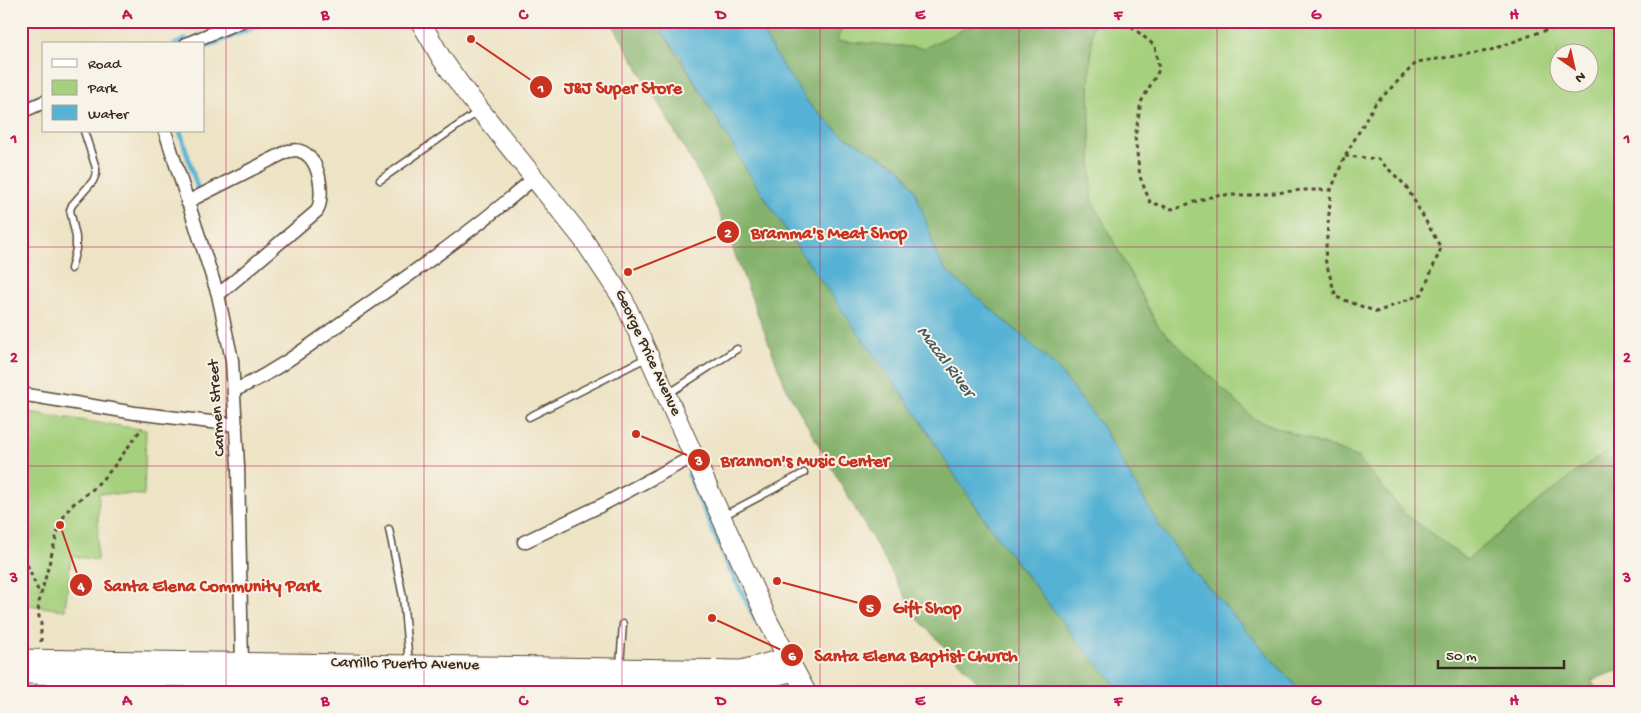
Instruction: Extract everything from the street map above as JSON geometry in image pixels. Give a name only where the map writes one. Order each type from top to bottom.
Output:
[{"type":"main road","name":"George Price Avenue","points":[[420,21],[442,59],[480,110],[583,239],[623,299],[769,623],[806,692]]},
{"type":"main road","name":"Carrillo Puerto Avenue","points":[[21,659],[246,678],[435,686],[609,687],[747,683],[790,665]]},
{"type":"main road","name":"Carrillo Puerto Avenue","points":[[21,674],[82,683],[246,678],[410,665],[742,670],[790,665]]},
{"type":"street","points":[[191,42],[242,21]]},
{"type":"street","points":[[21,112],[42,103]]},
{"type":"street","name":"Carmen Street","points":[[165,132],[218,295],[232,360],[235,390],[246,678]]},
{"type":"street","points":[[187,202],[288,151],[298,150],[306,154],[314,164],[319,177],[321,193],[320,205],[317,211],[218,295]]},
{"type":"street","points":[[235,390],[255,382],[370,303],[476,225],[534,178]]},
{"type":"street","points":[[21,394],[151,415],[236,425]]},
{"type":"street","points":[[524,542],[600,506],[694,456]]},
{"type":"lane","points":[[380,180],[480,110]]},
{"type":"lane","points":[[71,269],[76,249],[76,237],[70,210],[72,205],[93,181],[96,174],[96,168],[84,132]]},
{"type":"lane","points":[[666,394],[737,349]]},
{"type":"lane","points":[[529,416],[649,356]]},
{"type":"lane","points":[[721,517],[804,473]]},
{"type":"lane","points":[[389,529],[403,597],[410,665]]},
{"type":"lane","points":[[620,668],[623,624]]},
{"type":"path","points":[[1125,21],[1155,46],[1159,70],[1141,102],[1135,137],[1140,177],[1150,202],[1172,209],[1217,195],[1256,195],[1302,190],[1331,190]]},
{"type":"path","points":[[1346,156],[1378,159],[1406,186],[1440,248],[1422,294],[1377,312],[1336,297],[1325,259],[1331,190],[1346,156],[1375,104],[1417,62],[1488,51],[1540,32],[1582,21]]},
{"type":"path","points":[[41,660],[41,623],[38,613],[40,596],[58,530],[65,514],[112,469],[151,415]]},
{"type":"path","points":[[21,550],[40,596]]},
{"type":"green space","points":[[611,21],[654,21],[698,87],[784,227],[900,390],[987,524],[1043,597],[1122,692],[987,692],[919,620],[786,388],[718,210]]},
{"type":"green space","points":[[756,21],[844,21],[837,41],[925,48],[980,21],[1093,21],[1089,88],[1092,201],[1158,326],[1254,419],[1357,457],[1405,514],[1467,560],[1576,472],[1620,443],[1620,670],[1591,680],[1598,692],[1301,692],[1193,570],[1161,529],[1101,425],[1057,368],[945,270],[936,253],[914,189],[900,168],[841,134],[810,105],[780,62]]},
{"type":"green space","points":[[844,21],[980,21],[925,48],[836,41]]},
{"type":"green space","points":[[1093,21],[1620,21],[1620,443],[1576,472],[1467,560],[1405,514],[1357,457],[1254,419],[1158,326],[1092,201],[1089,88]]},
{"type":"green space","points":[[21,411],[146,430],[144,495],[99,493],[97,560],[71,556],[65,610],[21,604]]},
{"type":"water","name":"Macal River","points":[[654,21],[756,21],[780,62],[810,105],[841,134],[900,168],[914,189],[936,253],[945,270],[1057,368],[1101,425],[1161,529],[1193,570],[1301,692],[1122,692],[1078,642],[998,538],[957,479],[919,418],[799,250],[746,169],[680,56]]},
{"type":"waterway","points":[[205,48],[268,21]]},
{"type":"waterway","points":[[179,42],[186,39]]},
{"type":"waterway","points":[[21,104],[42,96]]},
{"type":"waterway","points":[[180,132],[199,193]]},
{"type":"waterway","points":[[689,475],[728,565],[756,620]]},
{"type":"place","name":"J&J Super Store","points":[[471,39]]},
{"type":"place","name":"Bramma's Meat Shop","points":[[628,272]]},
{"type":"place","name":"Brannon's Music Center","points":[[636,434]]},
{"type":"place","name":"Santa Elena Community Park","points":[[60,525]]},
{"type":"place","name":"Gift Shop","points":[[777,581]]},
{"type":"place","name":"Santa Elena Baptist Church","points":[[712,618]]}]
